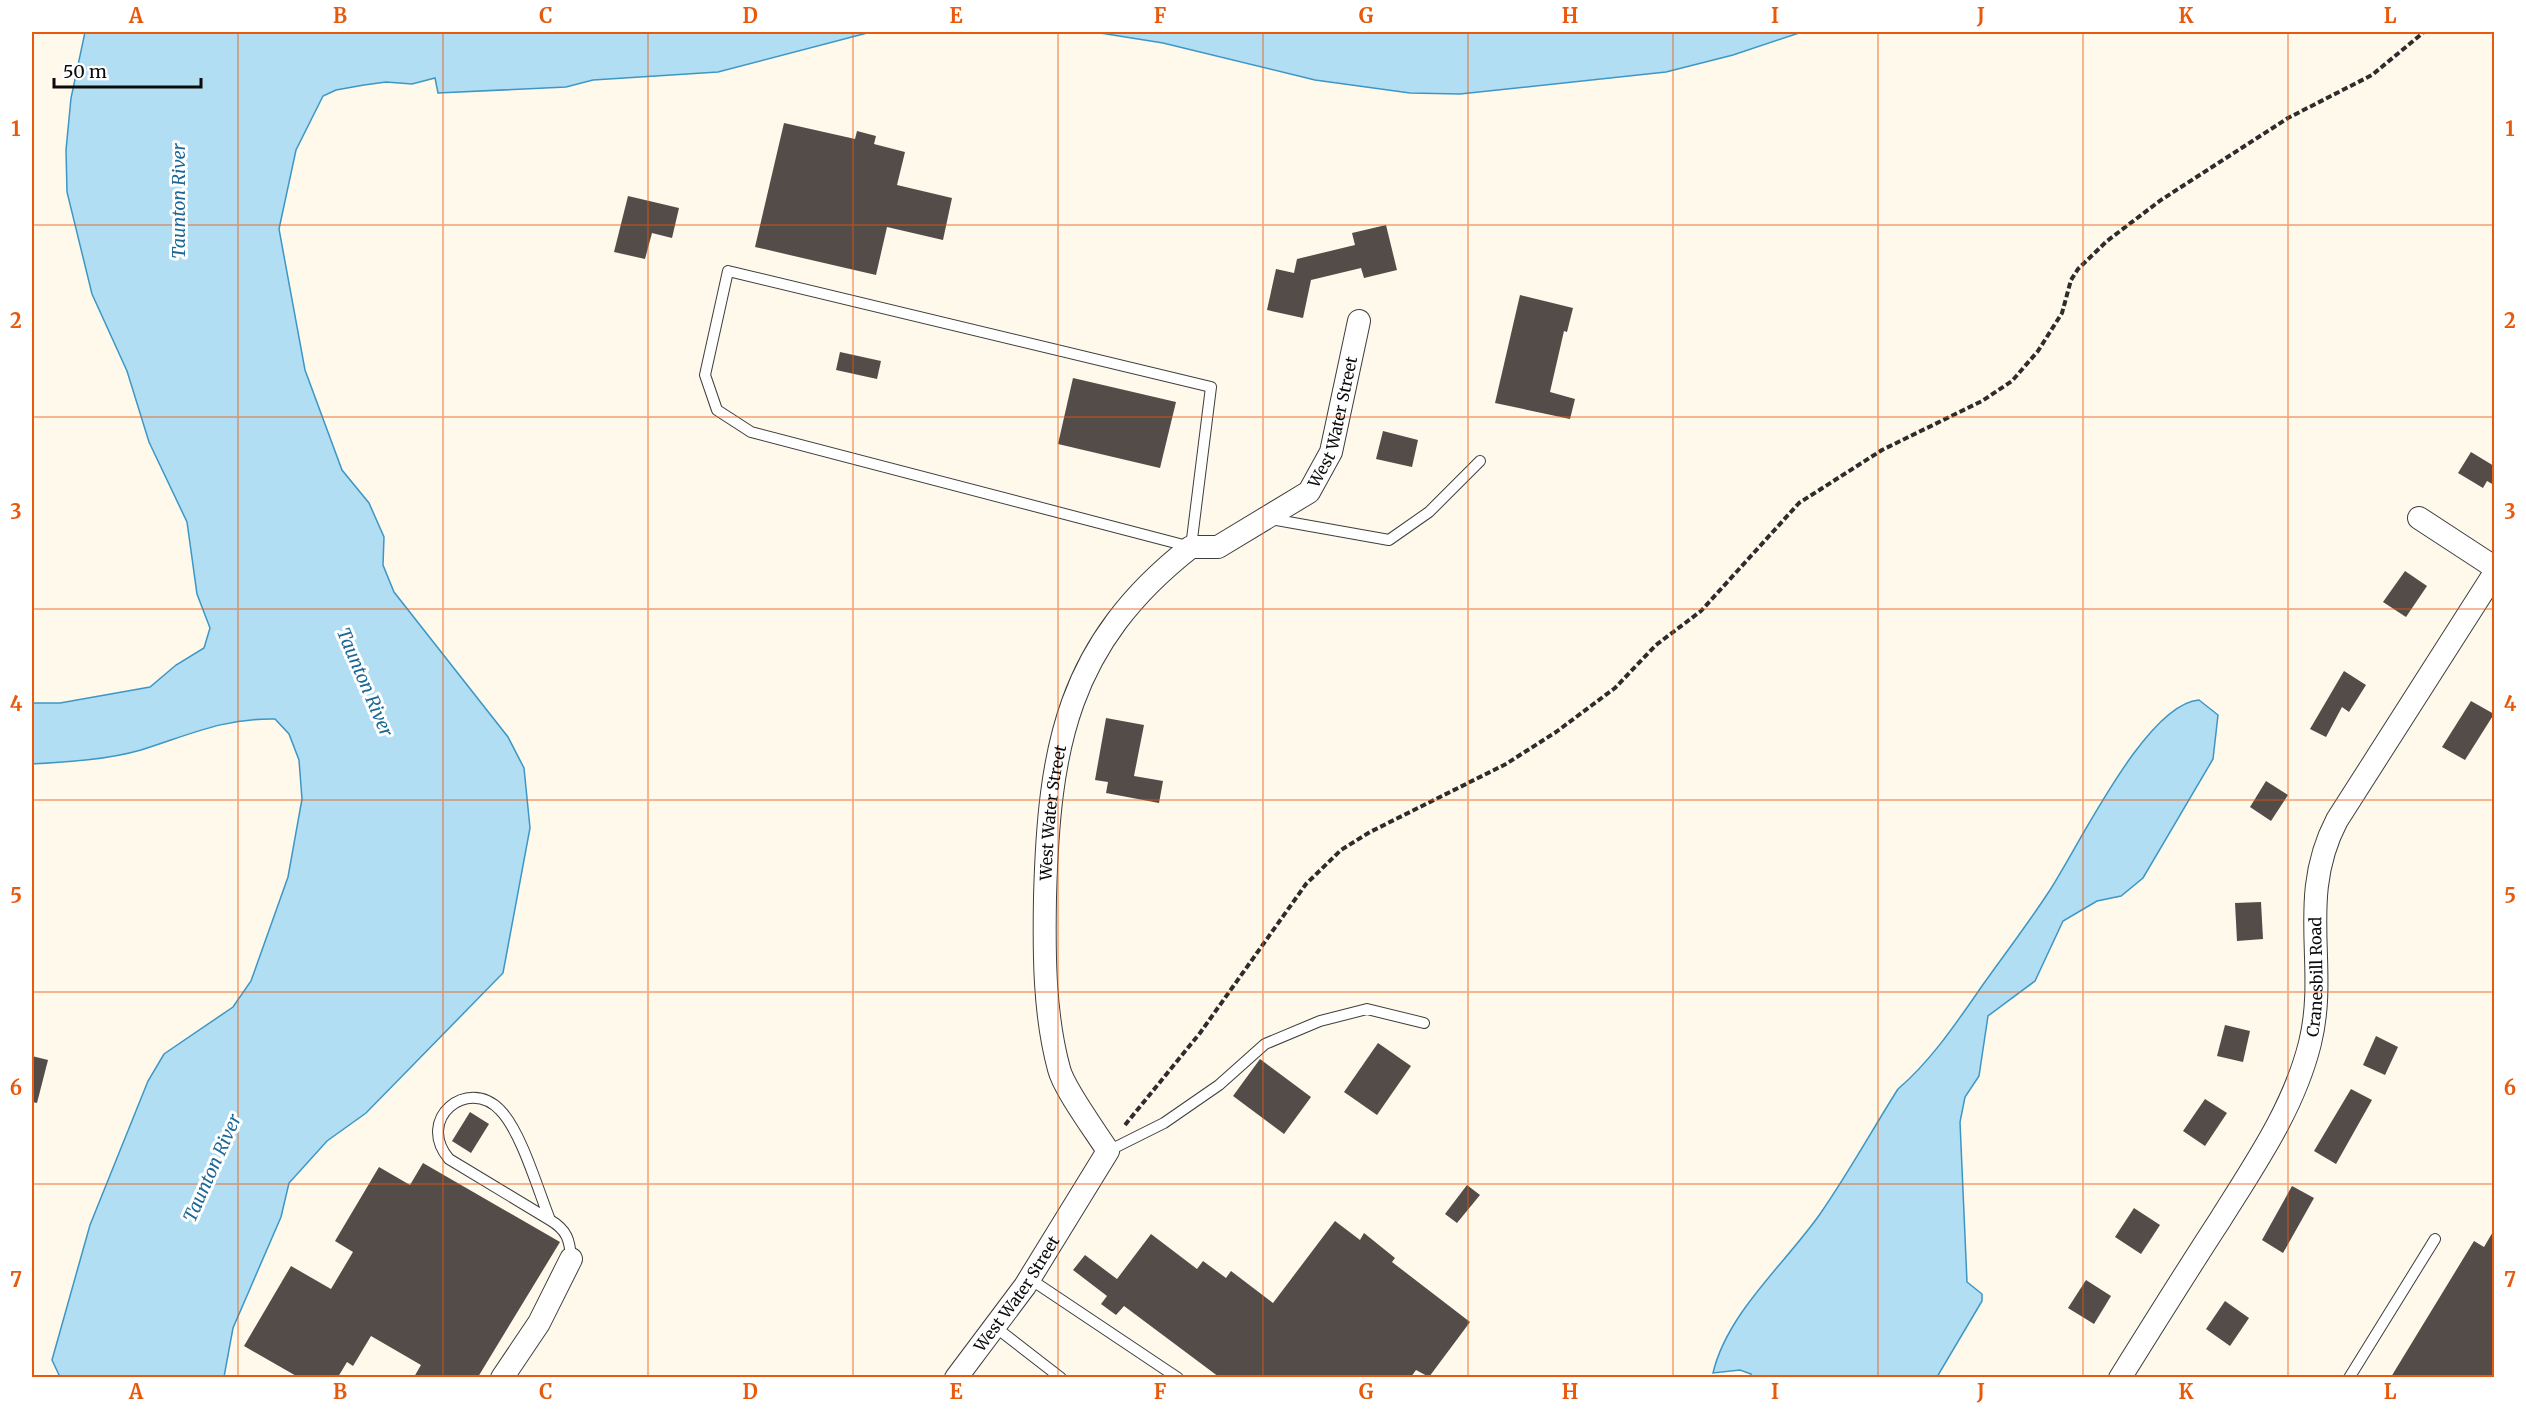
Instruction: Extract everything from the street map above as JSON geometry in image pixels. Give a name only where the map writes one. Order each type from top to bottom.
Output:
[{"type":"street","name":"West Water Street","points":[[956,1377],[1030,1279],[1108,1151],[1059,1071],[1045,941],[1048,823],[1059,745],[1072,702],[1100,644],[1144,588],[1191,546],[1218,548],[1309,492],[1331,452],[1359,321]]},
{"type":"street","points":[[2419,518],[2494,567]]},
{"type":"street","name":"Cranesbill Road","points":[[2120,1377],[2267,1146],[2296,1085],[2314,1025],[2316,879],[2324,846],[2337,820],[2494,574]]},
{"type":"street","points":[[502,1377],[539,1323],[571,1259]]},
{"type":"lane","points":[[728,271],[1211,387],[1191,546],[751,432],[717,411],[705,375],[728,271]]},
{"type":"lane","points":[[1268,519],[1389,540],[1429,512],[1480,461]]},
{"type":"lane","points":[[1108,1151],[1164,1123],[1219,1085],[1265,1044],[1320,1021],[1367,1009],[1424,1023]]},
{"type":"lane","points":[[550,1220],[513,1128],[499,1108],[480,1098],[461,1098],[445,1111],[437,1128],[438,1146],[449,1159],[550,1220],[561,1226],[570,1240],[571,1259]]},
{"type":"lane","points":[[2349,1377],[2435,1239]]},
{"type":"lane","points":[[1030,1279],[1178,1377]]},
{"type":"lane","points":[[994,1326],[1061,1377]]},
{"type":"path","points":[[1108,1151],[1136,1109],[1200,1032],[1306,884],[1341,850],[1370,832],[1506,764],[1556,732],[1615,688],[1656,645],[1701,611],[1799,503],[1882,450],[1982,401],[2012,381],[2038,351],[2062,313],[2071,280],[2078,269],[2107,241],[2161,200],[2288,118],[2372,75],[2424,32]]},
{"type":"water","name":"Taunton River","points":[[85,32],[871,32],[718,72],[593,80],[566,87],[438,93],[435,78],[412,84],[386,82],[336,90],[323,96],[296,150],[279,229],[305,370],[342,470],[369,503],[384,537],[383,565],[394,592],[508,737],[524,768],[530,828],[503,973],[366,1113],[327,1141],[289,1183],[281,1217],[233,1328],[224,1377],[60,1377],[52,1360],[90,1225],[148,1081],[164,1054],[233,1007],[251,981],[288,877],[302,799],[299,760],[289,734],[275,719],[222,724],[141,750],[114,756],[32,764],[32,703],[60,703],[150,687],[176,665],[204,648],[210,628],[197,594],[187,522],[149,442],[127,371],[92,294],[67,192],[66,150],[71,98]]},
{"type":"water","points":[[1094,32],[1802,32],[1733,55],[1666,72],[1460,94],[1410,93],[1315,80],[1163,43]]},
{"type":"water","points":[[2199,700],[2218,715],[2213,759],[2143,878],[2121,896],[2097,901],[2063,921],[2035,981],[1988,1016],[1979,1076],[1965,1097],[1960,1122],[1967,1282],[1982,1294],[1982,1301],[1937,1377],[1751,1378],[1751,1374],[1740,1370],[1713,1373],[1720,1351],[1744,1310],[1820,1214],[1898,1089],[1922,1066],[1943,1040],[2032,917],[2135,751],[2157,726],[2178,708]]},
{"type":"building","points":[[784,123],[855,139],[857,131],[876,136],[874,144],[905,152],[897,185],[952,198],[943,240],[887,227],[876,275],[755,247]]},
{"type":"building","points":[[628,196],[679,208],[672,238],[652,233],[645,259],[614,252]]},
{"type":"building","points":[[1386,225],[1397,270],[1364,278],[1361,268],[1311,280],[1303,318],[1267,310],[1276,269],[1294,273],[1297,259],[1355,245],[1352,233]]},
{"type":"building","points":[[1520,295],[1573,308],[1567,332],[1564,331],[1550,392],[1575,399],[1570,419],[1495,403]]},
{"type":"building","points":[[840,352],[881,361],[877,379],[836,370]]},
{"type":"building","points":[[1073,378],[1176,402],[1160,468],[1058,444]]},
{"type":"building","points":[[1383,431],[1418,440],[1412,467],[1376,459]]},
{"type":"building","points":[[2471,452],[2494,466],[2494,485],[2487,481],[2483,488],[2458,473]]},
{"type":"building","points":[[2405,571],[2427,586],[2406,617],[2383,602]]},
{"type":"building","points":[[2344,671],[2366,685],[2349,712],[2342,707],[2326,737],[2310,729]]},
{"type":"building","points":[[2471,701],[2494,714],[2465,760],[2442,747]]},
{"type":"building","points":[[1106,718],[1144,725],[1134,776],[1163,781],[1159,803],[1106,793],[1108,782],[1095,780]]},
{"type":"building","points":[[2266,781],[2288,795],[2271,821],[2250,807]]},
{"type":"building","points":[[2261,902],[2263,939],[2237,941],[2235,903]]},
{"type":"building","points":[[2225,1025],[2250,1031],[2243,1062],[2217,1056]]},
{"type":"building","points":[[2376,1036],[2398,1047],[2385,1075],[2363,1065]]},
{"type":"building","points":[[1378,1043],[1411,1066],[1377,1115],[1344,1092]]},
{"type":"building","points":[[32,1056],[48,1060],[37,1103],[32,1102]]},
{"type":"building","points":[[1260,1059],[1311,1097],[1284,1134],[1233,1096]]},
{"type":"building","points":[[2351,1089],[2372,1100],[2336,1164],[2314,1151]]},
{"type":"building","points":[[2205,1099],[2227,1113],[2205,1146],[2183,1131]]},
{"type":"building","points":[[470,1112],[489,1124],[471,1153],[452,1141]]},
{"type":"building","points":[[423,1163],[560,1242],[478,1377],[414,1377],[421,1365],[371,1336],[353,1366],[347,1362],[338,1377],[298,1377],[244,1346],[291,1266],[331,1289],[353,1252],[335,1241],[379,1167],[410,1185]]},
{"type":"building","points":[[1467,1185],[1480,1195],[1457,1223],[1445,1214]]},
{"type":"building","points":[[2292,1186],[2314,1198],[2283,1253],[2262,1240]]},
{"type":"building","points":[[2134,1208],[2160,1225],[2141,1254],[2115,1237]]},
{"type":"building","points":[[1335,1221],[1360,1240],[1364,1233],[1395,1258],[1392,1262],[1470,1322],[1429,1377],[1416,1370],[1411,1377],[1219,1377],[1124,1306],[1116,1315],[1101,1304],[1107,1296],[1073,1270],[1085,1255],[1117,1279],[1151,1234],[1197,1269],[1203,1261],[1226,1278],[1231,1271],[1273,1303]]},
{"type":"building","points":[[2494,1230],[2494,1377],[2391,1377],[2474,1241],[2484,1247]]},
{"type":"building","points":[[2086,1280],[2111,1296],[2094,1324],[2068,1308]]},
{"type":"building","points":[[2225,1301],[2249,1318],[2230,1346],[2206,1329]]}]
